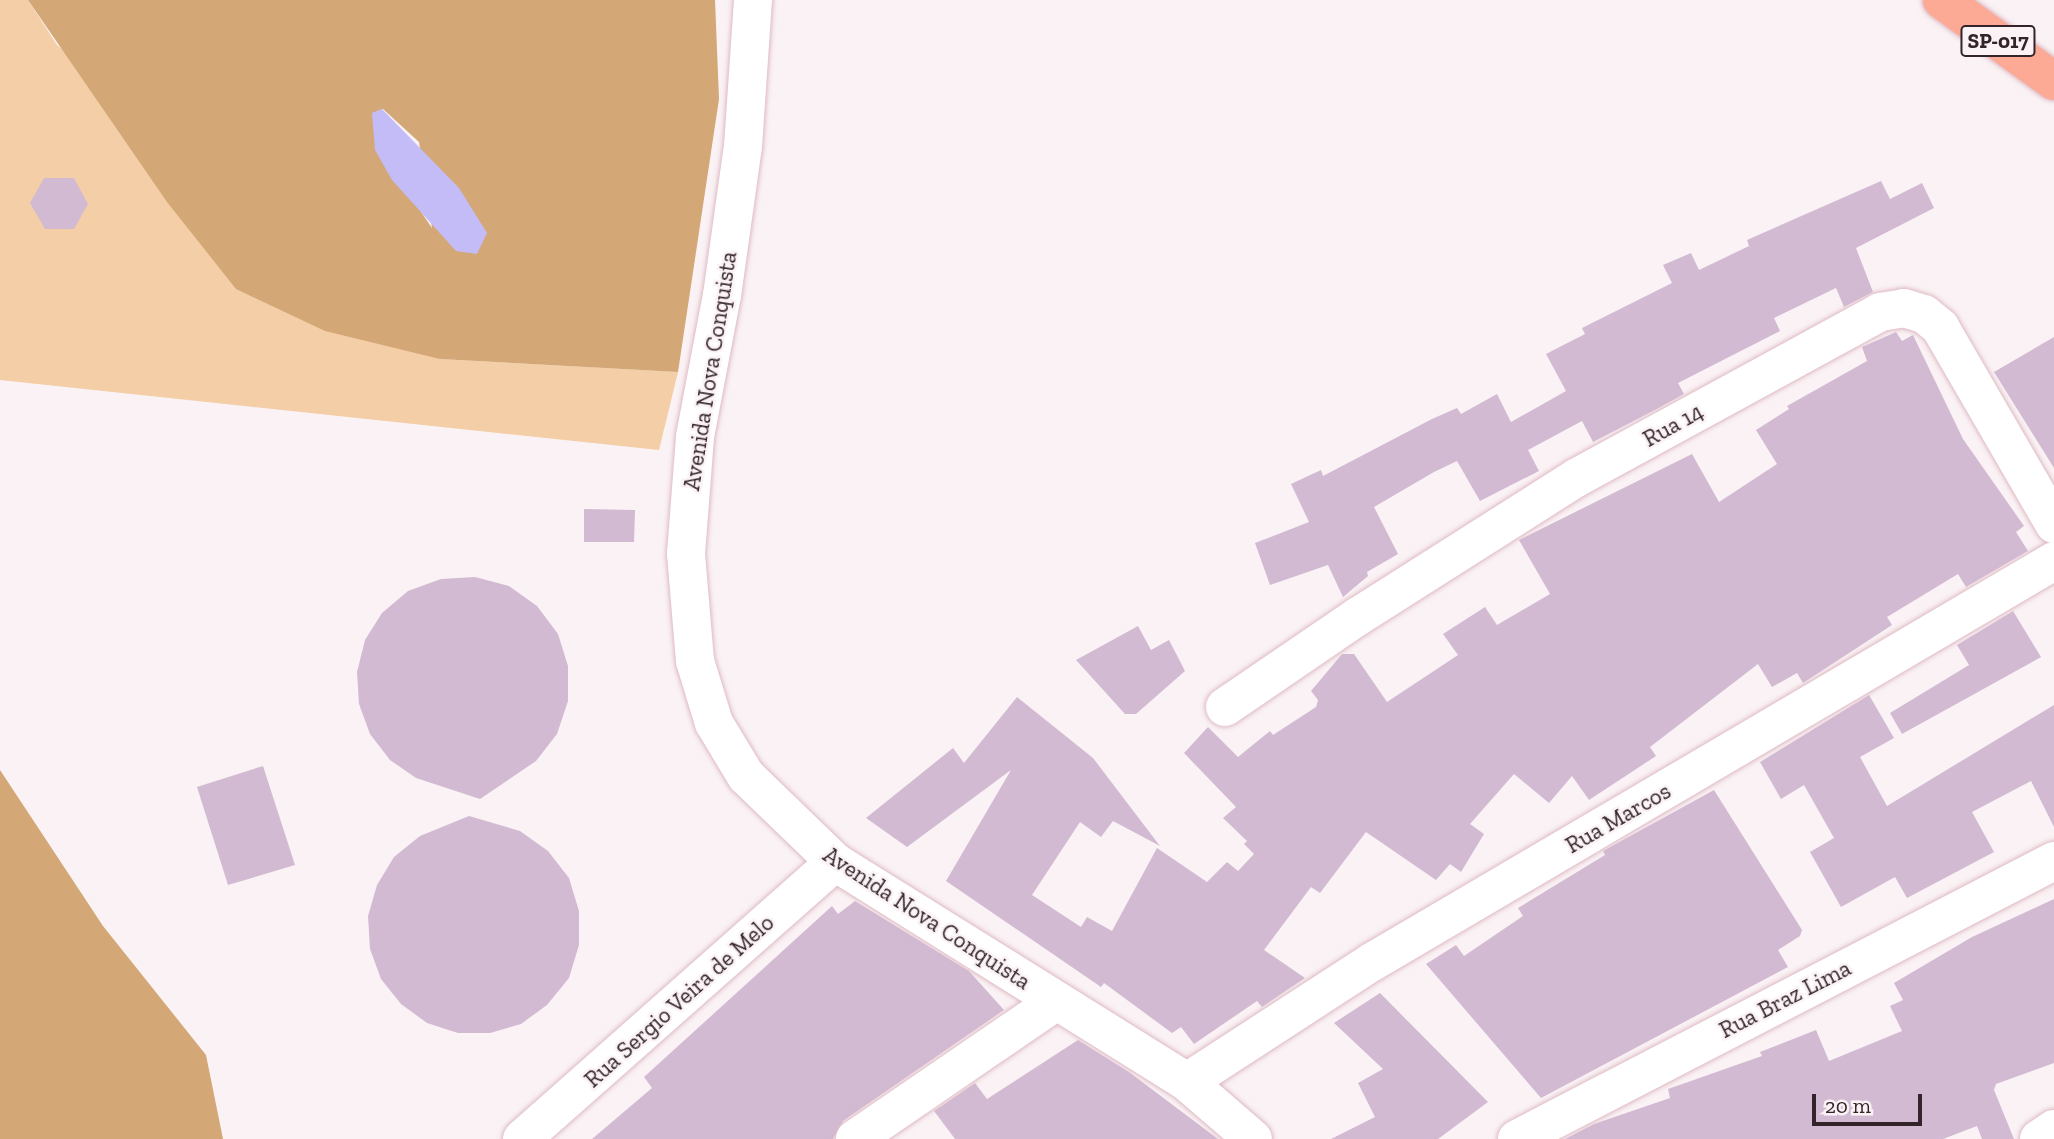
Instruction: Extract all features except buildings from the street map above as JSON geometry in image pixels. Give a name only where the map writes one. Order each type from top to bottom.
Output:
[{"type":"highway","name":"SP-017","points":[[1942,0],[2054,81]]},
{"type":"street","name":"Avenida Nova Conquista","points":[[753,0],[741,159],[722,295],[695,437],[686,554],[695,661],[714,723],[746,776],[835,862],[1055,1002],[1187,1082],[1253,1139]]},
{"type":"street","name":"Rua 14","points":[[1224,707],[1357,617],[1576,478],[1880,312],[1904,309],[1924,314],[1940,327],[2054,524]]},
{"type":"street","name":"Rua Marcos","points":[[1187,1082],[1372,962],[2054,561]]},
{"type":"street","name":"Rua Braz Lima","points":[[1517,1139],[2054,861]]},
{"type":"street","name":"Rua Sergio Veira de Melo","points":[[522,1139],[835,862]]},
{"type":"street","points":[[855,1139],[1055,1002]]},
{"type":"street","points":[[2039,1139],[2054,1129]]},
{"type":"shaded area","points":[[0,0],[28,0],[57,45],[440,359],[678,372],[659,450],[0,380]]},
{"type":"shaded area","points":[[28,0],[715,0],[719,99],[678,372],[440,359],[325,331],[236,289],[167,202]],"holes":[[[383,109],[419,142],[432,228],[411,197],[373,113]]]},
{"type":"shaded area","points":[[382,109],[459,188],[487,233],[477,254],[456,251],[392,180],[375,150],[372,113]]},
{"type":"shaded area","points":[[0,770],[103,926],[206,1055],[223,1139],[0,1139]]}]
